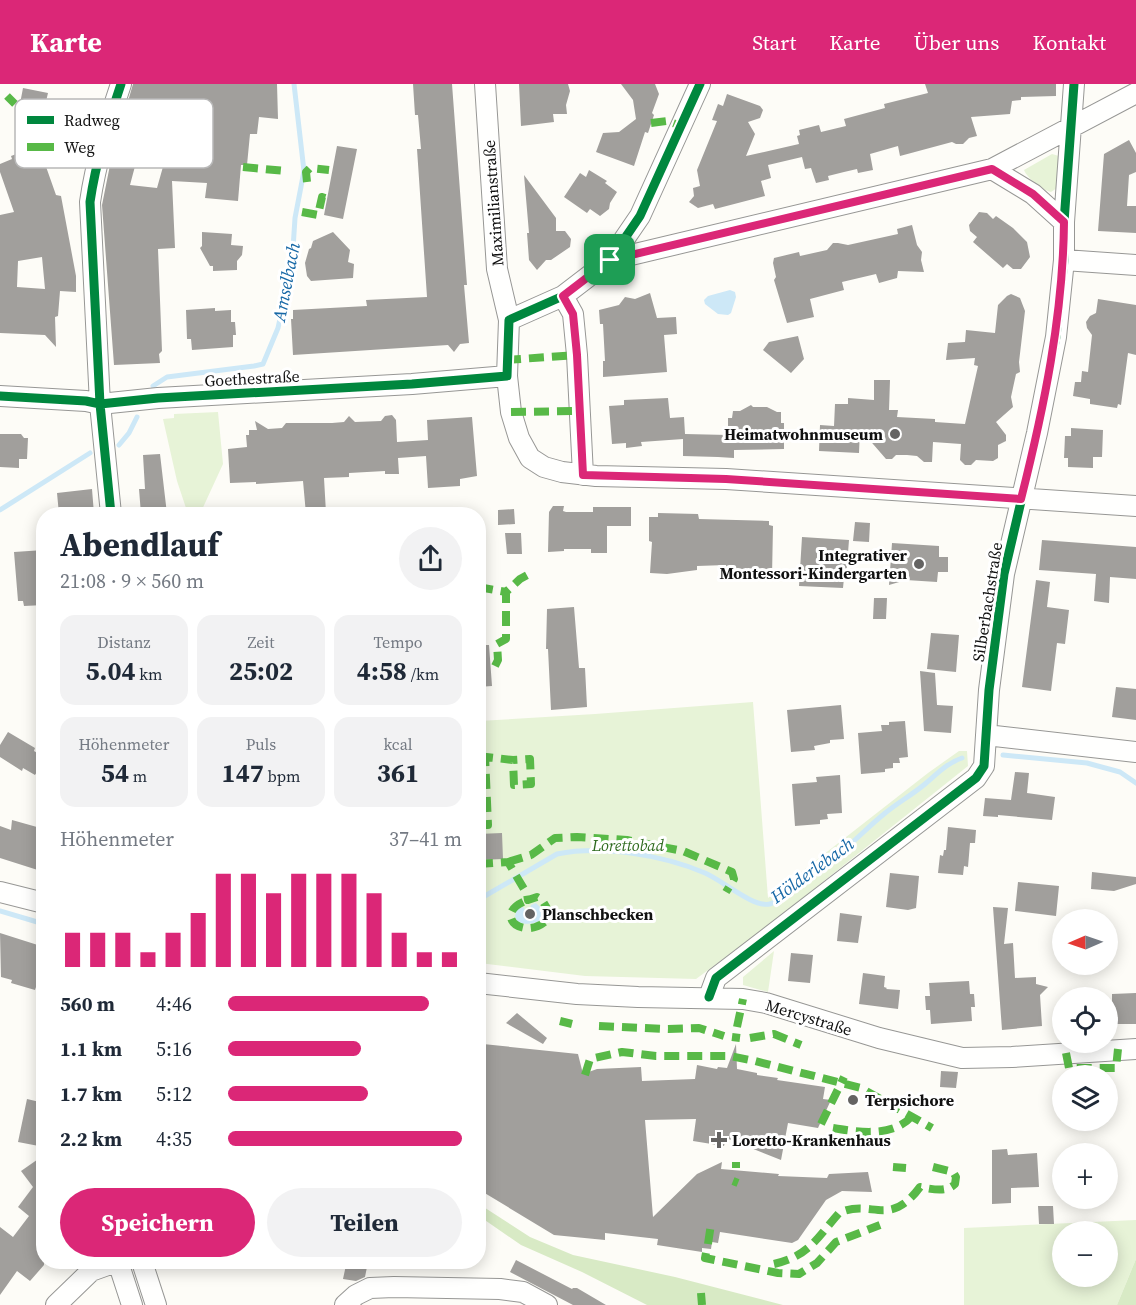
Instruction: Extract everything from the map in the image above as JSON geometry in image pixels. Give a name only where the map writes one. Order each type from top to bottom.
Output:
[{"type":"street","points":[[116,99],[121,84]]},
{"type":"street","name":"Maximilianstraße","points":[[485,84],[497,269],[509,320],[507,376],[512,412],[519,438],[530,458],[544,467],[583,475],[726,479],[1136,506]]},
{"type":"street","points":[[509,320],[563,296],[610,260],[640,216],[700,84]]},
{"type":"street","name":"Silberbachstraße","points":[[985,749],[989,690],[1004,574],[1037,433],[1056,337],[1064,260],[1064,222],[1074,84]]},
{"type":"street","points":[[610,260],[992,169],[1136,93]]},
{"type":"street","points":[[96,168],[90,202],[100,404],[110,507]]},
{"type":"street","points":[[992,169],[1033,194],[1064,222]]},
{"type":"street","points":[[1064,260],[1136,265]]},
{"type":"street","points":[[563,296],[573,314],[583,475]]},
{"type":"street","name":"Goethestraße","points":[[0,396],[86,401],[100,404],[158,398],[412,384],[507,376]]},
{"type":"street","points":[[709,997],[716,978],[976,778],[985,749],[1136,752]]},
{"type":"street","points":[[0,892],[36,901]]},
{"type":"street","name":"Mercystraße","points":[[486,984],[577,994],[743,999],[766,1003],[879,1038],[962,1058],[1136,1049]]},
{"type":"street","points":[[56,1305],[94,1269]]},
{"type":"street","points":[[119,1269],[132,1305]]},
{"type":"street","points":[[144,1269],[156,1305]]},
{"type":"street","points":[[345,1305],[356,1295],[370,1288],[394,1287],[500,1289],[523,1292],[547,1305]]},
{"type":"green space","points":[[1052,154],[1059,156],[1057,188],[1051,192],[1035,183],[1024,170]]},
{"type":"green space","points":[[218,412],[223,464],[203,507],[186,507],[177,481],[163,419],[174,418],[174,414]]},
{"type":"green space","name":"Lorettobad","points":[[753,702],[768,898],[959,751],[967,751],[968,766],[765,928],[696,979],[585,976],[486,964],[486,721]]},
{"type":"green space","points":[[774,951],[768,992],[743,985],[743,977]]},
{"type":"green space","points":[[486,1209],[530,1237],[573,1255],[675,1277],[783,1305],[647,1305],[582,1272],[521,1245],[486,1221]]},
{"type":"green space","points":[[1136,1220],[1136,1259],[1117,1305],[964,1305],[964,1228],[1052,1224],[1052,1287],[1118,1287],[1118,1221],[1114,1221]]},
{"type":"green space","points":[[1136,1259],[1136,1305],[1117,1305]]},
{"type":"water","points":[[730,290],[735,292],[736,297],[731,313],[728,315],[718,314],[705,304],[704,300],[708,296]]},
{"type":"water","name":"Planschbecken","points":[[536,903],[544,911],[544,918],[531,924],[517,921],[515,916],[517,909],[523,907],[529,912],[531,905]]},
{"type":"building","points":[[133,84],[277,84],[278,119],[259,117],[257,134],[250,134],[247,165],[241,165],[238,201],[205,198],[207,183],[172,181],[175,248],[158,249],[162,351],[159,354],[160,363],[114,365],[102,205],[109,168],[135,168],[130,185],[157,188],[163,168],[213,168],[213,99],[129,99]]},
{"type":"building","points":[[413,84],[452,84],[467,285],[464,285],[469,343],[460,344],[454,352],[448,345],[293,355],[291,319],[293,319],[293,310],[367,306],[366,300],[427,297],[417,149],[421,149],[418,115],[415,115]]},
{"type":"building","points":[[519,84],[568,84],[570,91],[566,105],[567,114],[553,114],[554,122],[521,126]]},
{"type":"building","points":[[621,84],[655,84],[659,94],[648,133],[645,132],[634,166],[596,152],[603,133],[619,132],[636,119],[633,100]]},
{"type":"building","points":[[925,84],[1056,84],[1056,96],[1021,97],[1021,100],[1012,101],[1010,114],[971,117],[977,136],[969,138],[963,144],[952,142],[900,156],[898,146],[870,154],[873,170],[858,173],[857,169],[828,176],[829,180],[816,183],[811,168],[805,169],[802,157],[768,165],[771,178],[761,181],[765,196],[715,209],[713,204],[698,208],[689,202],[694,196],[693,188],[700,186],[697,170],[717,121],[712,120],[718,104],[723,106],[727,94],[760,106],[763,110],[760,118],[748,122],[755,134],[746,156],[799,144],[797,136],[800,135],[799,130],[819,125],[821,132],[846,126],[844,119],[885,108],[884,104],[928,93]]},
{"type":"building","points":[[23,88],[48,93],[47,99],[21,99]]},
{"type":"building","points":[[1129,140],[1136,153],[1136,172],[1129,175],[1127,206],[1136,206],[1136,233],[1098,231],[1104,154]]},
{"type":"building","points":[[337,146],[357,149],[343,219],[324,215]]},
{"type":"building","points":[[15,154],[15,168],[46,168],[56,195],[61,196],[76,276],[76,292],[60,291],[58,316],[55,317],[56,347],[45,335],[0,333],[0,215],[14,212],[0,172],[0,164],[12,159],[11,156]],"holes":[[[42,257],[45,289],[17,287],[18,261]]]},
{"type":"building","points":[[589,170],[607,181],[605,183],[617,192],[609,209],[600,216],[590,209],[587,213],[564,197],[580,173],[586,177]]},
{"type":"building","points":[[524,175],[556,218],[556,231],[565,231],[571,239],[570,247],[551,260],[546,260],[537,270],[529,260]]},
{"type":"building","points":[[979,212],[987,213],[993,219],[996,216],[1027,242],[1030,257],[1021,269],[1013,269],[1007,264],[1003,268],[973,242],[977,237],[970,231],[969,225]]},
{"type":"building","points":[[912,225],[917,245],[922,252],[924,272],[898,271],[897,278],[879,283],[876,274],[842,282],[844,290],[810,299],[814,317],[787,323],[774,280],[776,277],[774,258],[799,252],[800,256],[827,250],[833,243],[848,245],[898,234],[897,229]]},
{"type":"building","points":[[202,232],[232,234],[231,245],[243,246],[242,255],[237,261],[237,270],[213,271],[213,266],[210,266],[200,248]]},
{"type":"building","points":[[333,232],[350,250],[348,262],[354,264],[353,278],[311,281],[307,276],[305,263],[309,249],[313,241]]},
{"type":"building","points":[[650,293],[657,318],[676,317],[677,334],[664,335],[667,372],[603,377],[603,361],[605,361],[603,324],[600,324],[599,310],[619,305],[625,297],[635,299]]},
{"type":"building","points":[[1011,294],[1020,298],[1025,311],[1019,362],[1020,372],[1016,374],[1011,397],[1013,407],[996,422],[1006,435],[1006,441],[998,445],[998,458],[993,461],[976,460],[971,465],[965,465],[960,460],[961,444],[933,442],[932,462],[924,462],[917,456],[907,455],[896,455],[892,459],[886,459],[860,429],[859,453],[819,451],[820,425],[834,426],[835,404],[848,404],[848,398],[874,400],[874,380],[890,380],[889,410],[898,410],[897,417],[935,419],[935,422],[965,424],[978,366],[974,365],[975,358],[946,360],[948,343],[965,342],[966,330],[995,333],[998,305]]},
{"type":"building","points":[[1098,299],[1136,305],[1136,355],[1128,353],[1121,405],[1118,404],[1117,408],[1090,404],[1090,399],[1073,396],[1075,382],[1081,382],[1082,371],[1088,372],[1092,335],[1086,322],[1096,313]]},
{"type":"building","points":[[215,308],[215,311],[231,310],[231,322],[235,322],[236,335],[233,335],[233,347],[192,350],[191,339],[187,339],[186,310]]},
{"type":"building","points":[[798,336],[804,359],[791,373],[763,350],[769,342]]},
{"type":"building","points":[[668,398],[670,418],[684,417],[685,434],[728,435],[728,418],[732,418],[733,411],[740,411],[751,405],[781,412],[781,423],[784,423],[784,449],[734,450],[734,458],[683,456],[683,439],[641,442],[642,446],[626,448],[626,443],[612,444],[609,406],[624,405],[624,400]]},
{"type":"building","points":[[392,415],[396,420],[397,442],[428,440],[427,420],[472,417],[477,476],[460,479],[460,486],[428,488],[426,456],[398,458],[399,474],[385,474],[385,471],[349,473],[349,477],[324,478],[326,507],[305,507],[303,481],[230,483],[228,449],[247,447],[246,435],[249,435],[249,430],[257,430],[255,421],[268,429],[282,428],[286,423],[344,422],[349,416],[355,422],[381,421],[385,416]]},
{"type":"building","points":[[1071,428],[1103,430],[1102,457],[1093,457],[1093,468],[1068,467],[1068,458],[1064,458],[1065,436],[1071,436]]},
{"type":"building","points":[[0,434],[21,434],[24,438],[28,438],[27,459],[19,459],[19,468],[0,467]]},
{"type":"building","points":[[160,454],[166,507],[140,507],[139,489],[145,489],[143,455]]},
{"type":"building","points":[[92,489],[93,507],[58,507],[57,493]]},
{"type":"building","points":[[553,506],[564,506],[563,511],[566,512],[593,512],[593,507],[631,507],[631,526],[607,526],[607,553],[591,553],[591,549],[564,549],[564,551],[548,552],[549,512]]},
{"type":"building","points":[[514,509],[515,524],[498,525],[498,510]]},
{"type":"building","points":[[658,513],[698,514],[699,519],[769,521],[769,525],[773,526],[772,576],[737,581],[726,580],[726,565],[697,566],[697,570],[667,574],[650,573],[652,542],[649,541],[649,517],[658,517]]},
{"type":"building","points":[[855,522],[870,523],[869,542],[853,541]]},
{"type":"building","points":[[505,533],[521,533],[522,554],[507,554]]},
{"type":"building","points":[[802,537],[849,540],[843,588],[799,586]]},
{"type":"building","points":[[1042,540],[1136,547],[1136,579],[1110,577],[1109,603],[1094,601],[1096,574],[1039,570]]},
{"type":"building","name":"Integrativer Montessori-Kindergarten","points":[[892,543],[939,546],[939,557],[948,557],[948,572],[938,572],[937,582],[906,580],[889,585]]},
{"type":"building","points":[[36,551],[36,605],[24,606],[23,601],[18,601],[14,552]]},
{"type":"building","points":[[1036,580],[1050,582],[1047,607],[1069,610],[1065,644],[1057,643],[1051,691],[1022,687]]},
{"type":"building","points":[[874,598],[887,598],[886,619],[873,619]]},
{"type":"building","points":[[574,607],[579,668],[585,668],[587,707],[551,710],[548,649],[546,649],[547,609]]},
{"type":"building","points":[[931,633],[959,635],[956,672],[927,669]]},
{"type":"building","points":[[486,645],[489,645],[492,686],[486,686]]},
{"type":"building","points":[[920,671],[935,673],[937,705],[953,706],[951,733],[924,731]]},
{"type":"building","points":[[1116,687],[1136,689],[1136,720],[1112,717]]},
{"type":"building","points":[[841,705],[844,739],[830,740],[830,743],[814,746],[815,750],[791,752],[787,710]]},
{"type":"building","points":[[905,721],[908,757],[899,758],[900,763],[893,763],[893,768],[885,769],[885,772],[861,774],[858,733],[882,731],[881,725]]},
{"type":"building","points":[[8,732],[35,748],[35,775],[23,768],[22,771],[0,757],[0,745]]},
{"type":"building","points":[[1015,772],[1029,773],[1027,793],[1055,797],[1052,820],[998,815],[998,817],[983,816],[985,798],[1011,800]]},
{"type":"building","points":[[840,775],[842,813],[827,814],[828,819],[820,820],[820,824],[795,826],[792,784],[817,782],[816,777]]},
{"type":"building","points":[[12,820],[36,827],[36,869],[0,858],[0,826],[11,830]]},
{"type":"building","points":[[948,827],[976,830],[975,843],[970,843],[968,867],[964,866],[963,875],[938,873],[940,855],[943,856],[946,850]]},
{"type":"building","points":[[502,833],[503,859],[486,860],[486,834]]},
{"type":"building","points":[[1092,872],[1136,877],[1136,884],[1114,891],[1091,889]]},
{"type":"building","points":[[890,873],[919,876],[916,908],[908,910],[886,907]]},
{"type":"building","points":[[1018,882],[1059,886],[1057,909],[1052,909],[1052,916],[1015,911]]},
{"type":"building","points":[[993,907],[1008,908],[1004,944],[1013,943],[1015,978],[1036,977],[1036,984],[1048,987],[1040,995],[1042,1026],[1002,1030]]},
{"type":"building","points":[[840,913],[862,916],[858,943],[837,941]]},
{"type":"building","points":[[0,933],[36,944],[35,990],[11,983],[12,980],[1,977]]},
{"type":"building","points":[[791,953],[813,955],[810,983],[788,981]]},
{"type":"building","points":[[863,973],[885,976],[884,987],[886,989],[900,990],[898,1009],[859,1004]]},
{"type":"building","points":[[969,981],[970,994],[974,994],[975,1007],[971,1007],[972,1021],[931,1024],[930,1010],[926,1010],[925,996],[930,996],[929,983]]},
{"type":"building","points":[[1136,993],[1136,1024],[1118,1024],[1118,994]]},
{"type":"building","points":[[517,1013],[547,1038],[543,1044],[506,1023]]},
{"type":"building","points":[[486,1044],[578,1054],[583,1074],[597,1069],[641,1067],[642,1081],[695,1079],[697,1065],[717,1069],[718,1067],[727,1068],[736,1044],[737,1069],[778,1078],[777,1080],[825,1087],[823,1099],[831,1100],[818,1128],[788,1123],[781,1160],[726,1138],[724,1146],[693,1141],[696,1119],[645,1120],[653,1217],[697,1174],[722,1162],[721,1169],[779,1174],[778,1176],[827,1178],[829,1174],[868,1172],[872,1192],[842,1191],[826,1200],[798,1240],[792,1243],[720,1232],[718,1243],[712,1242],[711,1249],[702,1248],[702,1252],[657,1245],[658,1239],[605,1233],[605,1240],[554,1235],[486,1194]]},
{"type":"building","points":[[941,1071],[958,1072],[956,1088],[940,1087]]},
{"type":"building","points":[[27,1099],[36,1101],[36,1145],[18,1142]]},
{"type":"building","points":[[1007,1149],[1008,1155],[1037,1153],[1039,1187],[1011,1188],[1011,1203],[992,1204],[992,1150]]},
{"type":"building","points":[[36,1161],[36,1269],[40,1269],[30,1281],[17,1271],[0,1295],[0,1227],[13,1237],[29,1216],[18,1207],[33,1187],[21,1171]]},
{"type":"building","points":[[1038,1206],[1052,1206],[1054,1221],[1052,1224],[1039,1224]]},
{"type":"building","points":[[516,1260],[572,1289],[577,1288],[606,1305],[573,1305],[510,1272]]},
{"type":"building","points":[[345,1269],[367,1269],[365,1277],[356,1281],[343,1279]]},
{"type":"waterway","name":"Amselbach","points":[[153,386],[167,377],[263,364],[278,328],[292,264],[295,218],[304,171],[294,84]]},
{"type":"waterway","name":"Amselbach","points":[[119,445],[129,433],[137,417]]},
{"type":"waterway","name":"Amselbach","points":[[0,510],[90,453]]},
{"type":"waterway","name":"Hölderlebach","points":[[1003,755],[1087,763],[1120,772],[1136,783]]},
{"type":"waterway","name":"Hölderlebach","points":[[486,895],[557,854],[575,851],[613,851],[671,861],[705,873],[755,902],[770,904],[778,900],[803,877],[840,853],[884,814],[942,769],[962,758]]},
{"type":"waterway","name":"Hölderlebach","points":[[0,911],[36,922]]},
{"type":"marked path","points":[[7,96],[15,104]]},
{"type":"marked path","points":[[651,123],[667,121],[681,126]]},
{"type":"marked path","points":[[243,167],[285,171]]},
{"type":"marked path","points":[[307,182],[306,172],[310,168],[329,170]]},
{"type":"marked path","points":[[302,212],[318,215],[322,197],[328,199]]},
{"type":"marked path","points":[[506,360],[577,355]]},
{"type":"marked path","points":[[511,412],[580,411]]},
{"type":"marked path","points":[[495,666],[498,660],[497,644],[506,639],[506,592],[520,579],[531,573]]},
{"type":"marked path","points":[[486,588],[506,592]]},
{"type":"marked path","points":[[486,757],[513,760]]},
{"type":"marked path","points":[[530,759],[531,784],[514,785],[513,760],[530,759]]},
{"type":"marked path","points":[[486,779],[488,825],[486,825]]},
{"type":"marked path","points":[[508,862],[531,855],[555,838],[627,840],[683,851],[732,872],[734,879],[726,892]]},
{"type":"marked path","points":[[486,863],[508,862],[527,894],[528,900]]},
{"type":"marked path","points":[[537,897],[542,900],[550,913],[548,919],[539,926],[521,927],[511,918],[511,912],[528,900],[537,897]]},
{"type":"marked path","points":[[737,1027],[743,999]]},
{"type":"marked path","points":[[560,1021],[572,1024]]},
{"type":"marked path","points":[[599,1026],[699,1028],[724,1036]]},
{"type":"marked path","points":[[750,1038],[774,1034],[801,1045]]},
{"type":"marked path","points":[[732,1037],[740,1038]]},
{"type":"marked path","points":[[585,1075],[590,1059],[622,1052],[656,1056],[730,1056],[861,1088],[932,1128]]},
{"type":"marked path","points":[[1066,1053],[1069,1068],[1116,1068],[1118,1053]]},
{"type":"marked path","points":[[821,1124],[844,1077]]},
{"type":"marked path","points":[[833,1128],[864,1132],[885,1131],[895,1128],[912,1116]]},
{"type":"marked path","points":[[736,1162],[736,1168]]},
{"type":"marked path","points":[[893,1167],[906,1168]]},
{"type":"marked path","points":[[774,1264],[786,1261],[804,1251],[839,1213],[850,1209],[889,1210],[909,1200],[920,1187],[947,1189],[955,1184],[956,1177],[953,1172],[933,1167]]},
{"type":"marked path","points":[[733,1181],[738,1183]]},
{"type":"marked path","points":[[708,1244],[711,1224]]},
{"type":"marked path","points":[[706,1253],[705,1258],[778,1273],[799,1274],[817,1263],[836,1242],[880,1225]]},
{"type":"marked path","points":[[701,1293],[702,1305]]},
{"type":"cycle path","points":[[116,99],[121,84]]},
{"type":"cycle path","points":[[0,396],[86,401],[100,404],[158,398],[412,384],[507,376],[509,320],[563,296],[610,260],[640,216],[700,84]]},
{"type":"cycle path","points":[[709,997],[716,978],[976,778],[984,766],[989,690],[1004,574],[1037,433],[1056,337],[1064,260],[1064,222],[1074,84]]},
{"type":"cycle path","points":[[97,168],[90,202],[100,404],[110,507]]},
{"type":"place","name":"Heimatwohnmuseum","points":[[895,434]]},
{"type":"place","name":"Integrativer Montessori-Kindergarten","points":[[919,564]]},
{"type":"place","name":"Planschbecken","points":[[530,914]]},
{"type":"place","name":"Terpsichore","points":[[853,1100]]},
{"type":"place","name":"Loretto-Krankenhaus","points":[[719,1140]]},
{"type":"route","points":[[992,169],[1033,194],[1064,222],[1064,260],[1056,337],[1021,499],[726,479],[583,475],[573,314],[563,296],[610,260],[660,250],[992,169]]}]
